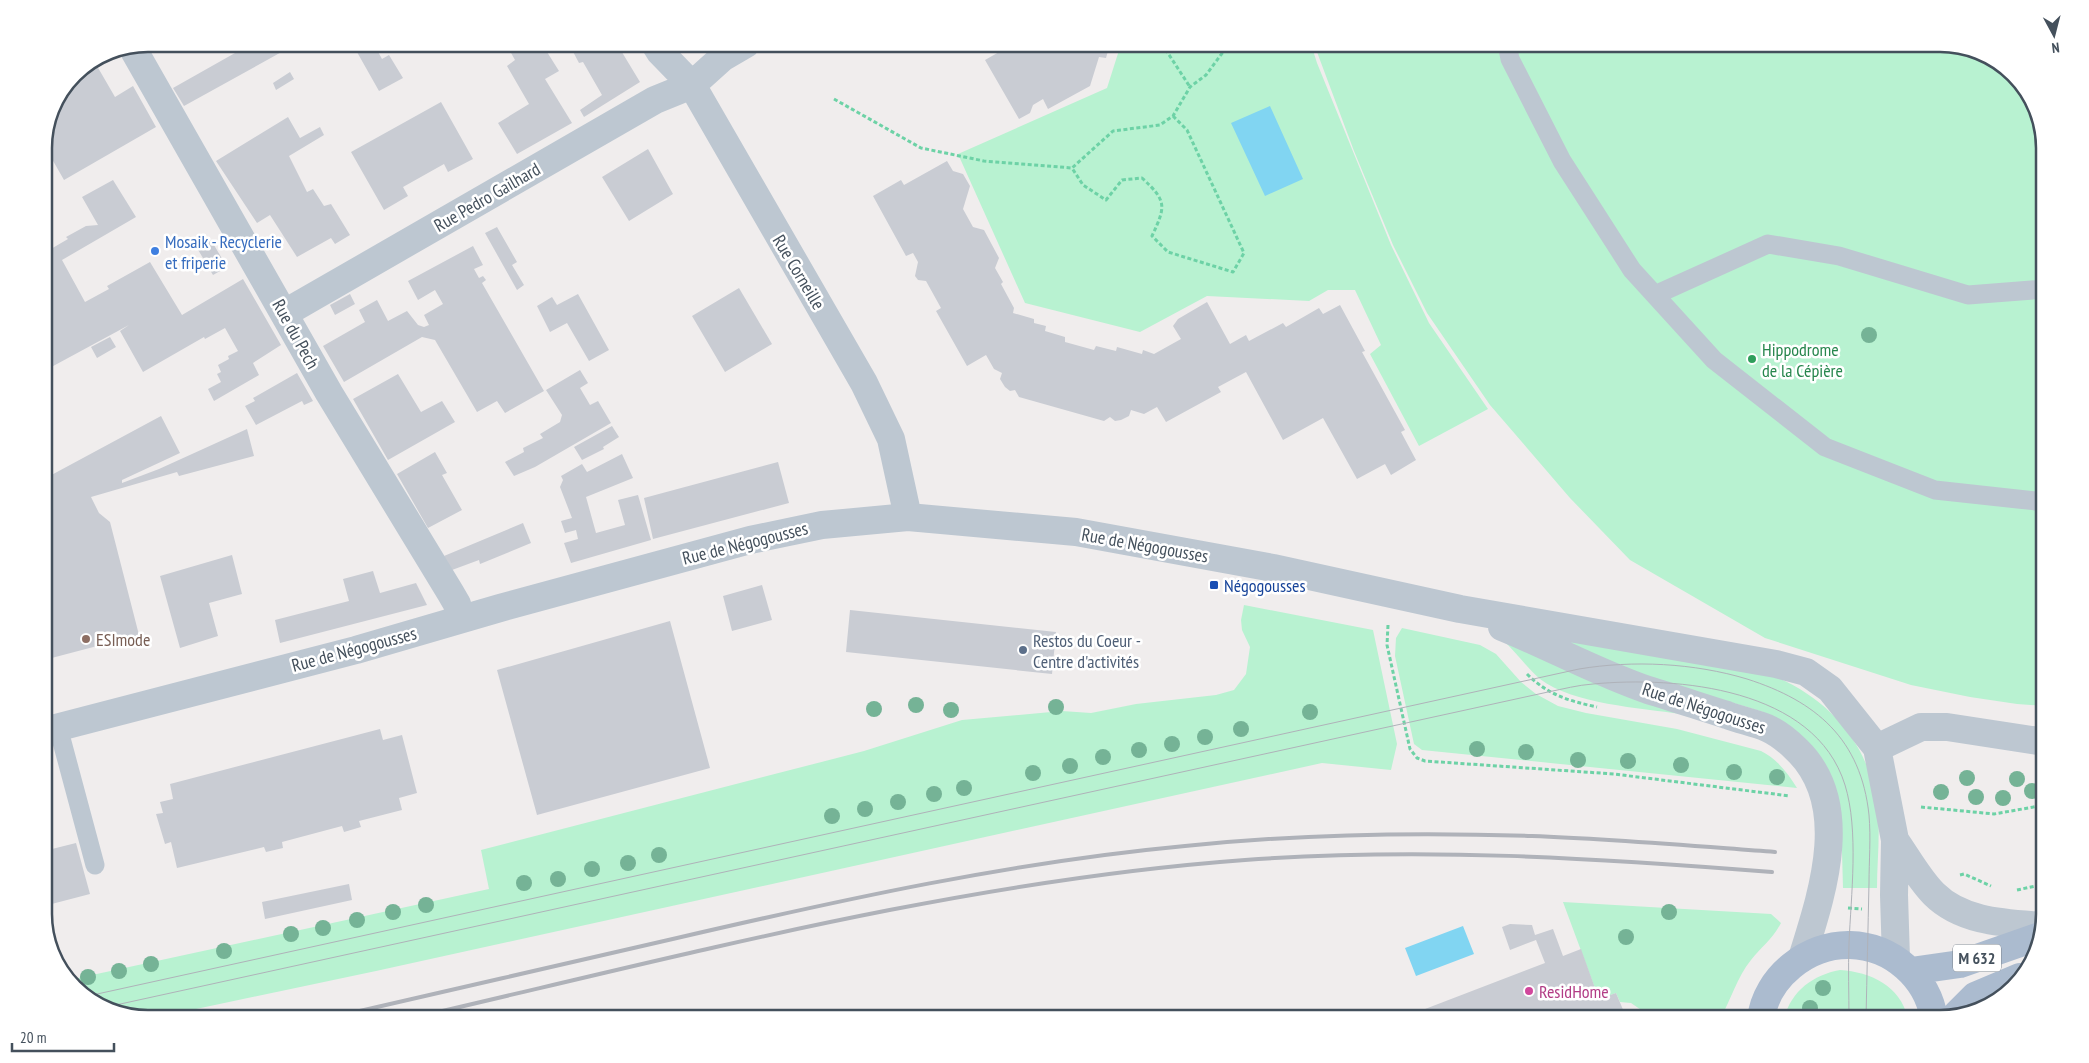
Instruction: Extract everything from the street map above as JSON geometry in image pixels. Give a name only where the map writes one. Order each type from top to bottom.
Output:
[{"type":"main road","name":"M 632","points":[[1903,965],[1960,964],[2033,938]]},
{"type":"main road","points":[[1763,1010],[1767,997],[1776,982],[1802,958],[1825,948],[1849,945],[1867,947],[1903,965],[1928,996],[1932,1010]]},
{"type":"main road","points":[[1964,1008],[1975,996],[2010,981]]},
{"type":"street","name":"Rue Corneille","points":[[661,53],[692,86],[864,383],[892,440],[908,517]]},
{"type":"street","points":[[692,86],[722,58],[731,53]]},
{"type":"street","name":"Rue du Pech","points":[[136,54],[329,392],[450,592],[460,619]]},
{"type":"street","name":"Rue Pedro Gailhard","points":[[285,313],[655,100],[692,86]]},
{"type":"street","name":"Rue de Négogousses","points":[[53,728],[356,650],[460,619],[750,540],[822,525],[908,517],[1076,532],[1273,568],[1460,609],[1776,664],[1806,672],[1830,689],[1877,748],[1895,840],[1895,911],[1903,965]]},
{"type":"street","name":"Rue de Négogousses","points":[[1460,609],[1625,682],[1768,728],[1790,744],[1814,770],[1821,782],[1827,804],[1826,865],[1817,907],[1802,958]]},
{"type":"street","points":[[1877,748],[1921,727],[1947,727],[2036,741]]},
{"type":"street","name":"Rue de Négogousses","points":[[1895,840],[1933,893],[1958,912],[1983,920],[2006,924],[2036,926]]},
{"type":"lane","points":[[1509,52],[1510,59],[1562,162],[1632,270],[1714,360],[1825,447],[1935,490],[2036,501]]},
{"type":"lane","points":[[1655,295],[1768,244],[1839,256],[1968,295],[2036,290]]},
{"type":"lane","points":[[53,735],[95,865]]},
{"type":"path","points":[[1167,52],[1190,87]]},
{"type":"path","points":[[834,99],[921,148],[984,162],[1072,168],[1113,131],[1160,125],[1173,116],[1190,87],[1206,75],[1223,52]]},
{"type":"path","points":[[1072,168],[1083,185],[1106,200],[1122,180],[1142,178],[1159,193],[1163,212],[1152,236],[1168,252],[1233,272],[1244,252],[1186,130],[1173,116]]},
{"type":"path","points":[[1389,617],[1387,645],[1410,749],[1417,758],[1425,761],[1614,774],[1797,797]]},
{"type":"path","points":[[1917,806],[1994,814],[2036,807]]},
{"type":"path","points":[[1817,907],[1895,911]]},
{"type":"green space","points":[[1118,52],[1314,52],[1391,245],[1429,323],[1488,409],[1419,446],[1370,354],[1381,345],[1355,290],[1328,290],[1309,301],[1207,296],[1140,332],[1025,303],[958,154],[1107,88]]},
{"type":"green space","name":"Hippodrome de la Cépière","points":[[1317,52],[1941,52],[1959,54],[1983,62],[2004,76],[2013,85],[2027,106],[2035,130],[2036,142],[2036,705],[1970,697],[1911,685],[1765,638],[1630,560],[1570,498],[1490,405],[1427,313],[1393,245],[1354,151]]},
{"type":"green space","points":[[1244,605],[1373,630],[1397,744],[1391,770],[1322,763],[192,1010],[130,1009],[106,1001],[85,987],[76,978],[489,889],[481,850],[864,751],[962,720],[1062,711],[1091,713],[1136,704],[1216,695],[1234,690],[1246,674],[1250,647],[1242,630],[1241,620]]},
{"type":"green space","points":[[1532,625],[1776,677],[1797,687],[1816,700],[1847,731],[1859,749],[1868,769],[1875,791],[1878,814],[1877,888],[1843,888],[1841,817],[1836,791],[1831,777],[1818,754],[1802,736],[1763,712],[1730,702],[1669,692]]},
{"type":"green space","points":[[1402,628],[1480,645],[1496,654],[1521,682],[1536,694],[1558,706],[1586,713],[1677,729],[1761,751],[1782,767],[1797,788],[1422,750],[1414,744],[1395,656],[1396,638]]},
{"type":"green space","points":[[1503,640],[1681,714],[1608,704],[1570,694],[1535,675]]},
{"type":"green space","points":[[1563,902],[1771,914],[1781,923],[1746,967],[1725,1010],[1641,1010],[1631,1003],[1620,1002],[1616,993],[1599,999]]},
{"type":"green space","points":[[1840,970],[1852,971],[1883,983],[1899,998],[1905,1010],[1787,1010],[1792,1000],[1804,986],[1830,972]]},
{"type":"water","points":[[1270,106],[1303,179],[1265,196],[1231,123]]},
{"type":"water","points":[[1463,926],[1474,954],[1416,976],[1405,948]]},
{"type":"building","points":[[1108,52],[1106,58],[1099,57],[1090,86],[1048,109],[1043,99],[1033,105],[1030,113],[1019,119],[985,60],[998,53]]},
{"type":"building","points":[[235,53],[280,53],[184,106],[173,88]]},
{"type":"building","points":[[357,53],[379,53],[382,59],[389,55],[403,78],[379,91]]},
{"type":"building","points":[[511,53],[548,53],[559,71],[545,79],[572,123],[517,154],[498,123],[529,104],[507,66],[515,60]]},
{"type":"building","points":[[574,53],[622,53],[640,82],[584,117],[580,110],[602,95],[583,62],[579,63]]},
{"type":"building","points":[[97,67],[115,97],[133,86],[156,127],[64,180],[53,161],[53,136],[56,124],[62,106],[72,90],[85,76]]},
{"type":"building","points":[[290,72],[294,79],[276,90],[273,83]]},
{"type":"building","points":[[441,102],[473,159],[448,172],[444,164],[403,187],[408,196],[384,210],[351,152]]},
{"type":"building","points":[[288,117],[300,138],[320,127],[324,135],[289,156],[307,192],[313,189],[324,206],[331,204],[350,235],[335,244],[331,238],[297,257],[270,215],[257,223],[216,161]]},
{"type":"building","points":[[648,149],[673,194],[629,221],[602,177]]},
{"type":"building","points":[[947,161],[953,171],[963,174],[970,186],[963,209],[973,227],[984,230],[999,258],[995,268],[1014,308],[1013,313],[1034,319],[1034,323],[1046,326],[1045,331],[1065,337],[1065,342],[1094,350],[1096,346],[1116,351],[1117,347],[1142,354],[1143,350],[1154,354],[1181,339],[1173,326],[1178,319],[1207,302],[1230,344],[1246,335],[1249,341],[1283,323],[1286,327],[1319,308],[1323,314],[1340,305],[1365,351],[1362,352],[1405,430],[1401,432],[1416,460],[1391,475],[1385,464],[1357,479],[1323,418],[1283,440],[1246,372],[1218,387],[1221,392],[1166,422],[1157,407],[1144,414],[1131,410],[1129,416],[1121,420],[1115,421],[1110,417],[1104,421],[1019,397],[1015,390],[1010,391],[1005,387],[1000,379],[1002,373],[994,369],[986,355],[967,366],[936,311],[941,308],[926,281],[918,280],[915,276],[918,262],[913,253],[906,256],[873,196],[901,180],[904,185]]},
{"type":"building","points":[[113,180],[136,217],[62,260],[85,302],[109,289],[107,286],[150,262],[182,315],[243,279],[281,345],[253,363],[259,375],[214,401],[208,389],[221,382],[217,374],[221,372],[218,365],[229,359],[228,356],[238,351],[225,328],[205,339],[204,337],[143,372],[120,331],[129,325],[53,366],[53,248],[68,239],[66,237],[86,226],[98,225],[82,197]]},
{"type":"building","points":[[497,227],[517,262],[512,265],[524,285],[517,290],[485,233]]},
{"type":"building","points":[[211,240],[227,267],[213,275],[197,248]]},
{"type":"building","points":[[473,246],[483,265],[474,269],[479,278],[483,276],[486,280],[482,283],[544,391],[505,413],[497,401],[477,412],[435,340],[422,337],[344,382],[323,346],[365,322],[359,310],[377,300],[388,321],[407,311],[418,325],[424,327],[429,325],[424,315],[443,304],[435,290],[418,300],[408,281]]},
{"type":"building","points":[[739,288],[772,344],[725,372],[692,316]]},
{"type":"building","points":[[350,294],[355,304],[335,315],[330,305]]},
{"type":"building","points":[[578,294],[609,350],[589,361],[567,323],[550,332],[537,306],[552,297],[557,305]]},
{"type":"building","points":[[110,337],[116,347],[97,358],[91,347]]},
{"type":"building","points":[[580,370],[588,383],[580,388],[590,405],[598,401],[611,423],[535,467],[514,476],[505,462],[524,452],[523,448],[543,438],[540,434],[560,422],[562,415],[546,390]]},
{"type":"building","points":[[297,373],[313,401],[304,405],[302,401],[256,425],[245,406],[255,401],[253,398]]},
{"type":"building","points":[[398,374],[421,412],[442,401],[455,422],[388,460],[353,399]]},
{"type":"building","points":[[161,416],[180,453],[122,480],[122,483],[159,469],[247,429],[254,456],[179,476],[177,472],[91,497],[99,513],[110,522],[139,635],[53,658],[53,474]]},
{"type":"building","points":[[612,426],[619,437],[603,447],[604,449],[582,460],[574,447]]},
{"type":"building","points":[[435,452],[447,473],[442,475],[462,510],[428,528],[397,474]]},
{"type":"building","points":[[622,454],[633,478],[586,497],[596,533],[625,525],[618,500],[638,495],[651,540],[571,563],[564,543],[578,539],[576,530],[565,533],[561,521],[572,518],[560,487],[563,480],[561,476],[582,464],[587,472]]},
{"type":"building","points":[[778,462],[789,503],[653,539],[644,498]]},
{"type":"building","points":[[523,523],[531,543],[480,564],[479,560],[452,570],[444,556]]},
{"type":"building","points":[[232,555],[242,594],[209,603],[218,636],[180,648],[160,576]]},
{"type":"building","points":[[373,571],[380,593],[416,583],[427,605],[280,643],[275,620],[349,601],[343,579]]},
{"type":"building","points":[[762,585],[772,620],[732,631],[723,596]]},
{"type":"building","points":[[850,610],[1056,632],[1052,674],[846,652]]},
{"type":"building","points":[[670,621],[710,768],[537,815],[497,670]]},
{"type":"building","points":[[380,729],[383,740],[402,735],[417,793],[399,798],[402,810],[359,821],[361,827],[344,832],[342,826],[282,842],[283,848],[266,852],[264,847],[177,868],[171,842],[165,844],[156,814],[163,813],[160,802],[173,799],[170,784]]},
{"type":"building","points":[[76,843],[90,894],[53,904],[53,849]]},
{"type":"building","points":[[349,884],[352,900],[265,919],[262,902]]},
{"type":"building","name":"ResidHome","points":[[1510,924],[1532,925],[1535,935],[1553,929],[1563,956],[1581,949],[1599,999],[1616,993],[1623,1010],[1422,1010],[1545,963],[1536,940],[1510,950],[1502,927]]},
{"type":"tram line","points":[[96,994],[1579,669],[1642,664],[1706,669],[1747,679],[1772,688],[1814,712],[1831,727],[1845,744],[1856,765],[1864,788],[1869,815],[1866,1010]]},
{"type":"tram line","points":[[117,1005],[1576,686],[1627,682],[1702,687],[1739,695],[1774,708],[1805,727],[1829,752],[1845,785],[1852,822],[1853,863],[1849,953],[1849,1010]]},
{"type":"railway","points":[[364,1010],[866,896],[993,872],[1121,853],[1271,839],[1402,834],[1562,837],[1775,852]]},
{"type":"railway","points":[[446,1010],[824,923],[1033,885],[1139,870],[1311,856],[1443,854],[1640,862],[1772,872]]},
{"type":"place","name":"Mosaik - Recyclerie et friperie","points":[[155,251]]},
{"type":"place","name":"Hippodrome de la Cépière","points":[[1752,359]]},
{"type":"place","name":"Négogousses","points":[[1214,585]]},
{"type":"place","name":"ESImode","points":[[86,639]]},
{"type":"place","name":"Restos du Coeur - Centre d'activités","points":[[1023,650]]},
{"type":"place","name":"ResidHome","points":[[1529,991]]}]
